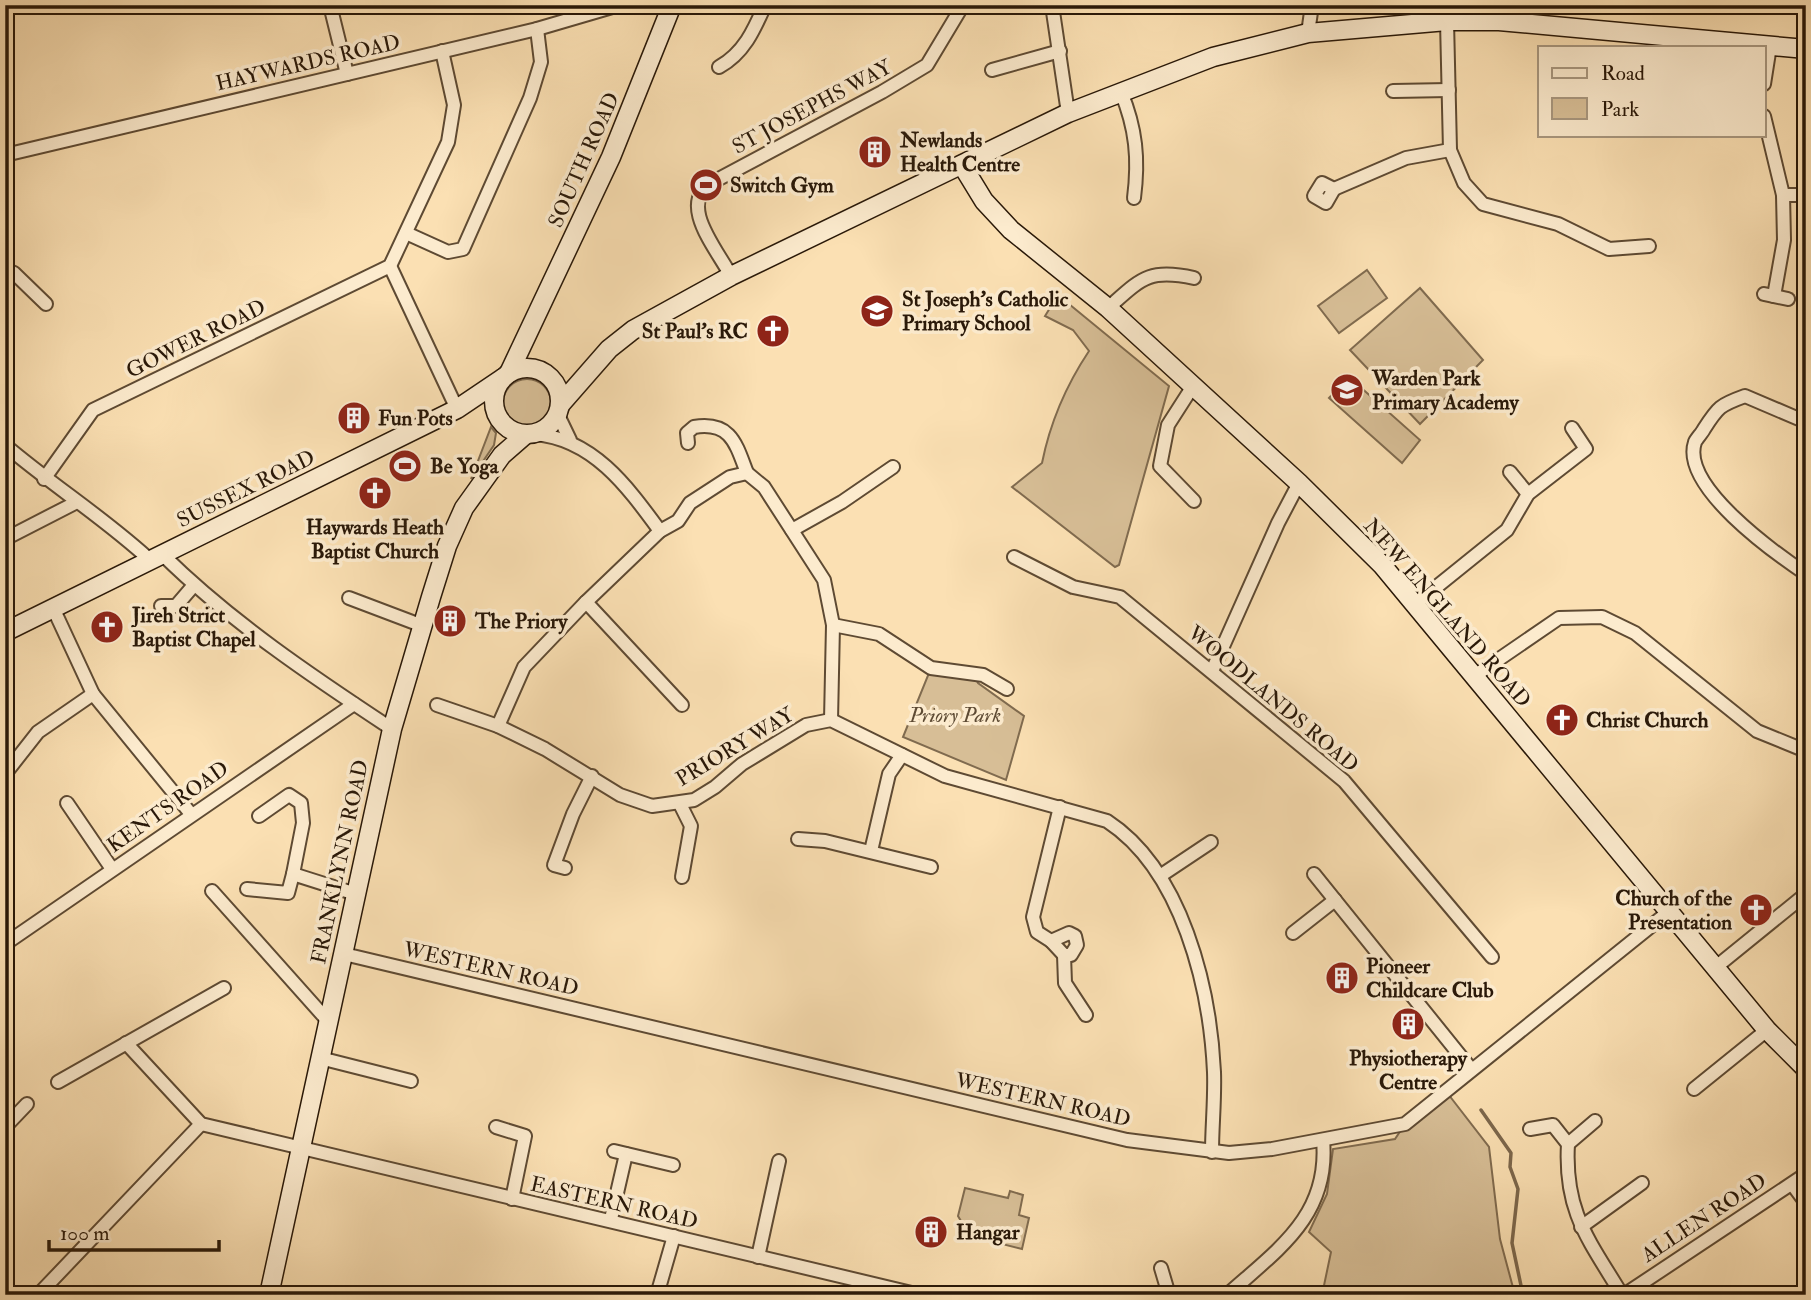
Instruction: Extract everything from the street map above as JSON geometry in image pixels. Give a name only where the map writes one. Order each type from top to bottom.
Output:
[{"type":"main road","name":"SOUTH ROAD","points":[[506,375],[531,331],[636,101],[671,5]]},
{"type":"main road","points":[[457,409],[475,408],[530,434],[552,424],[559,410],[609,349],[634,330],[731,276],[1068,113],[1213,57],[1308,33],[1447,21],[1499,21],[1806,49]]},
{"type":"main road","name":"NEW ENGLAND ROAD","points":[[962,165],[984,201],[1010,230],[1108,308],[1299,483],[1382,565],[1767,1030],[1805,1066]]},
{"type":"main road","points":[[531,331],[544,374],[560,396],[559,410]]},
{"type":"main road","points":[[500,421],[494,396],[506,375],[528,368],[544,374],[571,377],[597,364]]},
{"type":"main road","name":"SUSSEX ROAD","points":[[5,632],[457,409],[506,375]]},
{"type":"main road","name":"FRANKLYNN ROAD","points":[[500,421],[502,455]]},
{"type":"main road","name":"FRANKLYNN ROAD","points":[[269,1295],[392,729],[447,546],[458,521],[502,455],[530,434]]},
{"type":"street","points":[[330,5],[347,74]]},
{"type":"street","name":"HAYWARDS ROAD","points":[[5,155],[537,29],[619,5]]},
{"type":"street","points":[[719,67],[732,60],[750,38],[765,5]]},
{"type":"street","name":"ST JOSEPHS WAY","points":[[731,276],[698,215],[696,204],[699,193],[713,182],[882,92],[927,65],[963,5]]},
{"type":"street","points":[[1052,5],[1068,113]]},
{"type":"street","points":[[1308,33],[1312,5]]},
{"type":"street","points":[[1447,21],[1450,150],[1464,183],[1483,204],[1558,223],[1609,249],[1623,252],[1649,246]]},
{"type":"street","points":[[407,233],[447,252],[463,249],[530,98],[541,62],[537,29]]},
{"type":"street","points":[[1766,71],[1770,46]]},
{"type":"street","points":[[442,51],[454,104],[448,142],[390,266],[457,409]]},
{"type":"street","points":[[992,70],[1060,51]]},
{"type":"street","points":[[1393,91],[1449,90]]},
{"type":"street","points":[[1121,92],[1135,129],[1138,164],[1134,198]]},
{"type":"street","points":[[1766,124],[1783,195],[1784,240],[1769,295],[1787,299]]},
{"type":"street","points":[[1334,189],[1406,158],[1450,150]]},
{"type":"street","points":[[1783,195],[1806,195]]},
{"type":"street","name":"GOWER ROAD","points":[[44,479],[93,410],[390,266]]},
{"type":"street","points":[[5,270],[14,273],[46,304]]},
{"type":"street","points":[[1108,308],[1140,280],[1167,272],[1194,278]]},
{"type":"street","points":[[1193,386],[1168,425],[1160,466],[1194,502]]},
{"type":"street","points":[[1806,422],[1745,396],[1720,405],[1695,444],[1698,473],[1715,497],[1763,546],[1806,574]]},
{"type":"street","points":[[559,410],[570,440]]},
{"type":"street","points":[[688,443],[687,433],[694,427],[723,430],[735,440],[747,473],[764,487],[824,580],[833,625],[831,720],[945,776],[1093,816],[1126,834],[1160,876],[1185,926],[1207,1014],[1214,1074],[1212,1152]]},
{"type":"street","points":[[1414,605],[1479,545],[1507,530],[1528,494],[1586,449],[1572,428]]},
{"type":"street","points":[[530,434],[570,440],[601,462],[627,487],[660,531]]},
{"type":"street","points":[[5,445],[44,479],[392,729]]},
{"type":"street","points":[[792,530],[842,502],[893,467]]},
{"type":"street","points":[[1510,472],[1528,494]]},
{"type":"street","points":[[498,726],[524,667],[586,602],[660,531],[678,520],[690,503],[730,477],[747,473]]},
{"type":"street","points":[[1212,671],[1278,523],[1299,483]]},
{"type":"street","points":[[5,539],[77,502]]},
{"type":"street","name":"WOODLANDS ROAD","points":[[1014,558],[1073,587],[1119,597],[1344,781],[1492,957]]},
{"type":"street","points":[[161,606],[176,606],[194,585]]},
{"type":"street","points":[[349,598],[423,626]]},
{"type":"street","points":[[586,602],[682,705]]},
{"type":"street","points":[[54,610],[93,694],[191,814]]},
{"type":"street","points":[[1473,677],[1559,618],[1602,617],[1635,633],[1757,731],[1806,751]]},
{"type":"street","points":[[833,625],[879,634],[931,668],[983,675],[1007,689]]},
{"type":"street","points":[[5,774],[38,732],[93,694]]},
{"type":"street","name":"KENTS ROAD","points":[[5,944],[354,704]]},
{"type":"street","name":"PRIORY WAY","points":[[437,705],[498,726],[592,776],[620,795],[652,807],[694,800],[715,787],[742,764],[806,725],[831,720]]},
{"type":"street","points":[[871,851],[889,774],[902,755]]},
{"type":"street","points":[[565,868],[554,865],[572,814],[592,776]]},
{"type":"street","points":[[247,889],[288,893],[303,823],[301,803],[289,795],[259,816]]},
{"type":"street","points":[[67,803],[113,869]]},
{"type":"street","points":[[680,804],[691,825],[682,877]]},
{"type":"street","points":[[1060,807],[1033,917],[1037,932],[1051,941],[1064,955],[1065,983],[1086,1015]]},
{"type":"street","points":[[798,839],[871,851],[931,867]]},
{"type":"street","points":[[1160,876],[1211,842]]},
{"type":"street","points":[[293,874],[356,894]]},
{"type":"street","points":[[1314,874],[1471,1069]]},
{"type":"street","points":[[212,891],[328,1021]]},
{"type":"street","points":[[1716,967],[1805,892]]},
{"type":"street","points":[[1293,933],[1335,900]]},
{"type":"street","name":"WESTERN ROAD","points":[[344,954],[1127,1140],[1212,1152],[1272,1149],[1405,1124],[1671,911]]},
{"type":"street","points":[[1051,941],[1061,934],[1075,936],[1077,945],[1074,951],[1064,955]]},
{"type":"street","points":[[58,1082],[224,988]]},
{"type":"street","points":[[1694,1089],[1767,1030]]},
{"type":"street","points":[[38,1295],[201,1124],[126,1043]]},
{"type":"street","points":[[320,1058],[411,1081]]},
{"type":"street","points":[[5,1127],[27,1104]]},
{"type":"street","points":[[1568,1144],[1595,1121]]},
{"type":"street","name":"EASTERN ROAD","points":[[201,1124],[512,1199],[611,1219],[920,1295]]},
{"type":"street","points":[[1530,1129],[1553,1125],[1568,1144],[1570,1199],[1581,1227],[1623,1295]]},
{"type":"street","points":[[496,1127],[525,1136],[512,1199]]},
{"type":"street","points":[[1227,1295],[1306,1220],[1317,1194],[1323,1169],[1323,1140]]},
{"type":"street","points":[[611,1219],[620,1153],[673,1164]]},
{"type":"street","points":[[758,1257],[779,1161]]},
{"type":"street","name":"ALLEN ROAD","points":[[1623,1295],[1806,1174]]},
{"type":"street","points":[[1581,1227],[1642,1183]]},
{"type":"street","points":[[1792,1184],[1806,1203]]},
{"type":"street","points":[[657,1295],[674,1236]]},
{"type":"street","points":[[1161,1268],[1169,1295]]},
{"type":"green space","points":[[1367,270],[1387,298],[1339,333],[1318,306]]},
{"type":"green space","points":[[1420,288],[1483,360],[1420,424],[1350,350]]},
{"type":"green space","points":[[1058,295],[1169,386],[1119,565],[1115,567],[1012,487],[1042,463],[1060,404],[1089,351],[1073,330],[1045,316]]},
{"type":"green space","points":[[1349,377],[1420,440],[1402,463],[1329,398]]},
{"type":"green space","points":[[527,379],[544,386],[551,403],[544,420],[527,427],[510,420],[503,403],[510,386]]},
{"type":"green space","points":[[491,427],[496,433],[494,445],[471,479]]},
{"type":"green space","name":"Priory Park","points":[[931,668],[972,672],[978,683],[1024,716],[1006,780],[903,737]]},
{"type":"green space","points":[[1445,1090],[1489,1147],[1500,1239],[1515,1295],[1322,1295],[1331,1252],[1309,1232],[1327,1194],[1333,1149],[1395,1139],[1405,1124]]},
{"type":"green space","points":[[965,1188],[1008,1198],[1010,1191],[1023,1195],[1019,1215],[1029,1218],[1022,1249],[970,1236],[958,1216]]},
{"type":"waterway","points":[[1481,1110],[1511,1153],[1510,1167],[1518,1189],[1512,1243],[1523,1295]]},
{"type":"place","name":"Newlands Health Centre","points":[[875,152]]},
{"type":"place","name":"Switch Gym","points":[[706,185]]},
{"type":"place","name":"St Joseph's Catholic Primary School","points":[[877,311]]},
{"type":"place","name":"St Paul's RC","points":[[773,331]]},
{"type":"place","name":"Warden Park Primary Academy","points":[[1347,390]]},
{"type":"place","name":"Fun Pots","points":[[354,418]]},
{"type":"place","name":"Be Yoga","points":[[405,466]]},
{"type":"place","name":"Haywards Heath Baptist Church","points":[[375,493]]},
{"type":"place","name":"The Priory","points":[[450,621]]},
{"type":"place","name":"Jireh Strict Baptist Chapel","points":[[107,627]]},
{"type":"place","name":"Christ Church","points":[[1562,720]]},
{"type":"place","name":"Church of the Presentation","points":[[1756,910]]},
{"type":"place","name":"Pioneer Childcare Club","points":[[1342,978]]},
{"type":"place","name":"Physiotherapy Centre","points":[[1408,1024]]},
{"type":"place","name":"Hangar","points":[[931,1232]]}]
